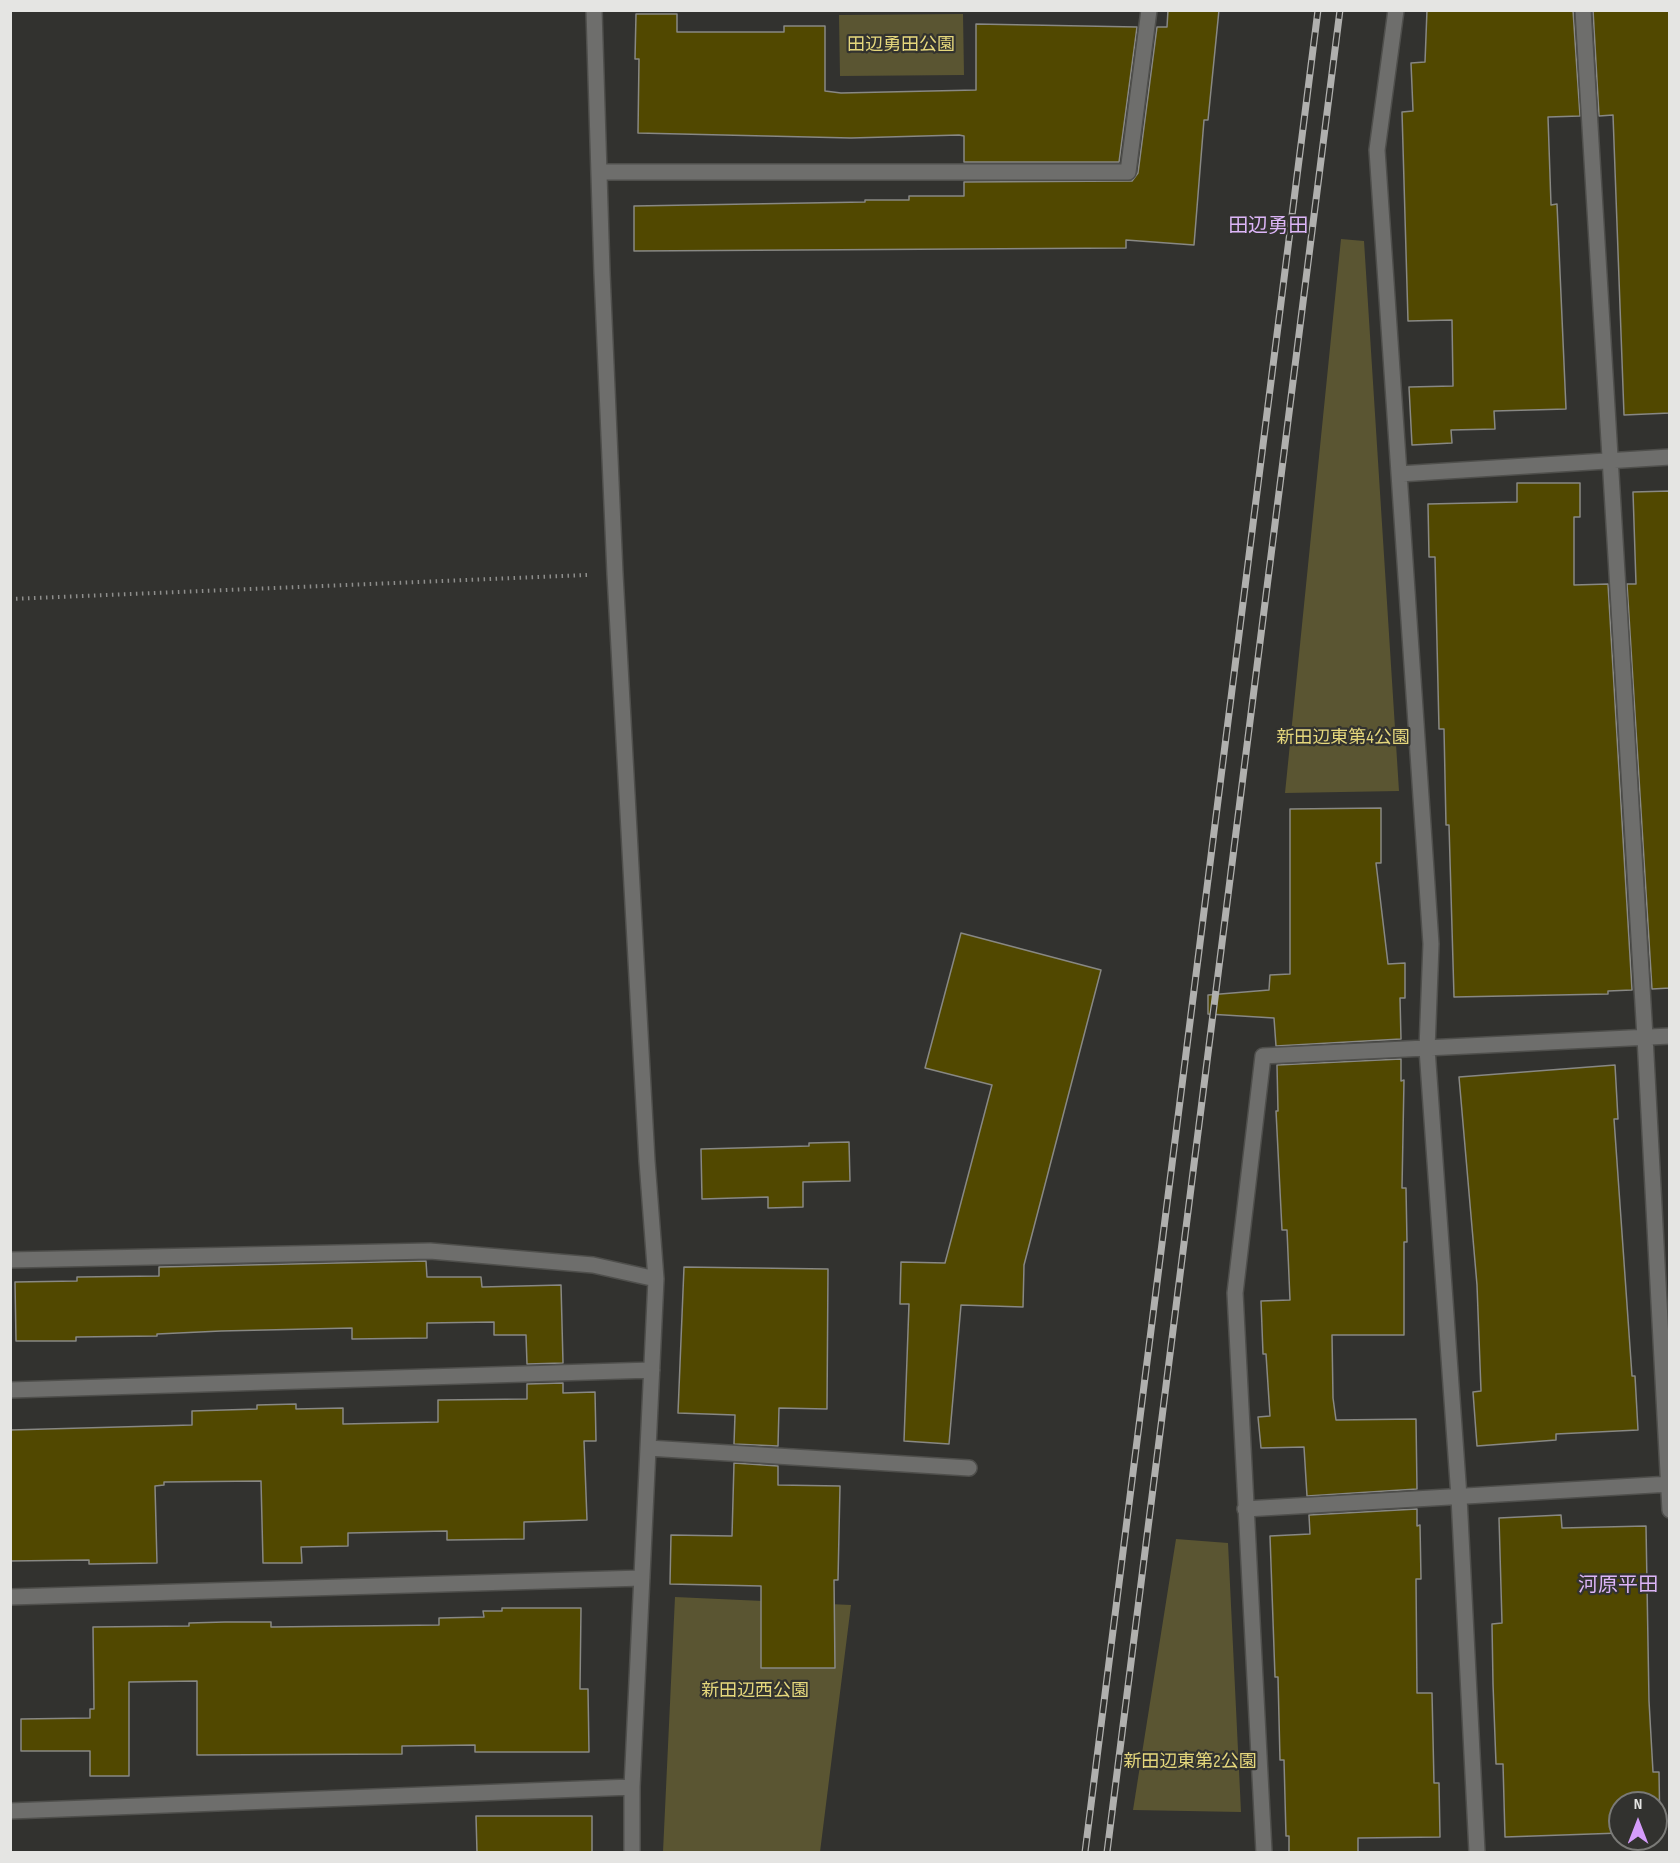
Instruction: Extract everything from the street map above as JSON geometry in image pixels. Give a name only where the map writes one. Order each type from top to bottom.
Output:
[{"type":"street","points":[[594,10],[615,574],[647,1161],[656,1279],[632,1787],[632,1852]]},
{"type":"street","points":[[599,172],[1128,172],[1149,10]]},
{"type":"street","points":[[1395,10],[1377,150],[1431,944],[1427,1048],[1459,1497],[1477,1852]]},
{"type":"street","points":[[1583,10],[1608,461],[1645,1037],[1670,1510]]},
{"type":"street","points":[[1399,474],[1670,457]]},
{"type":"street","points":[[1264,1852],[1235,1293],[1263,1056],[1670,1035]]},
{"type":"street","points":[[10,1260],[430,1251],[593,1265],[656,1279]]},
{"type":"street","points":[[10,1390],[652,1370]]},
{"type":"street","points":[[648,1448],[969,1468]]},
{"type":"street","points":[[1245,1509],[1669,1484]]},
{"type":"street","points":[[10,1597],[642,1578]]},
{"type":"street","points":[[10,1811],[632,1787]]},
{"type":"path","points":[[10,599],[615,574]]},
{"type":"green space","name":"田辺勇田公園","points":[[963,14],[964,75],[840,76],[839,15]]},
{"type":"green space","name":"新田辺東第4公園","points":[[1341,239],[1364,241],[1399,791],[1285,793]]},
{"type":"green space","name":"新田辺東第2公園","points":[[1176,1539],[1228,1543],[1241,1812],[1133,1810]]},
{"type":"green space","name":"新田辺西公園","points":[[675,1597],[851,1605],[820,1852],[663,1852]]},
{"type":"building","points":[[1168,10],[1219,10],[1208,120],[1204,120],[1194,245],[1126,240],[1126,248],[634,251],[634,206],[909,200],[909,196],[964,196],[964,182],[1132,181],[1138,173],[1157,27],[1167,27]]},
{"type":"building","points":[[1427,10],[1573,10],[1580,116],[1548,117],[1551,205],[1557,204],[1566,409],[1494,411],[1495,429],[1451,430],[1452,443],[1412,445],[1409,387],[1453,386],[1452,320],[1408,321],[1402,112],[1413,111],[1411,63],[1425,62]]},
{"type":"building","points":[[1593,10],[1670,10],[1670,413],[1624,415],[1613,115],[1599,116]]},
{"type":"building","points":[[636,14],[677,14],[677,32],[784,32],[784,26],[825,26],[825,91],[841,93],[976,90],[976,24],[1137,27],[1119,162],[964,162],[964,136],[959,135],[851,138],[638,133],[639,59],[635,59]]},
{"type":"building","points":[[1517,483],[1580,483],[1580,517],[1574,517],[1574,585],[1608,584],[1632,990],[1608,991],[1608,994],[1454,997],[1444,729],[1439,729],[1435,557],[1429,557],[1428,504],[1517,502]]},
{"type":"building","points":[[1670,491],[1670,988],[1652,989],[1627,584],[1636,584],[1633,492]]},
{"type":"building","points":[[1381,808],[1381,863],[1376,863],[1388,964],[1405,963],[1405,998],[1400,998],[1401,1039],[1276,1046],[1274,1018],[1208,1014],[1208,995],[1269,990],[1270,975],[1290,974],[1290,809]]},
{"type":"building","points":[[961,933],[1101,970],[1024,1265],[1023,1307],[961,1305],[949,1444],[904,1441],[909,1304],[900,1304],[901,1262],[945,1263],[992,1085],[925,1068]]},
{"type":"building","points":[[1401,1059],[1401,1081],[1404,1080],[1402,1188],[1406,1188],[1407,1242],[1404,1242],[1404,1335],[1332,1335],[1333,1398],[1336,1420],[1416,1419],[1417,1489],[1307,1496],[1304,1447],[1261,1448],[1258,1417],[1270,1416],[1266,1354],[1263,1354],[1261,1301],[1290,1300],[1287,1230],[1282,1230],[1276,1111],[1278,1111],[1277,1065]]},
{"type":"building","points":[[1615,1065],[1618,1119],[1614,1119],[1632,1376],[1635,1376],[1638,1430],[1556,1434],[1556,1440],[1477,1446],[1473,1392],[1481,1391],[1477,1285],[1459,1077]]},
{"type":"building","points":[[849,1142],[850,1181],[803,1182],[803,1207],[768,1208],[768,1197],[702,1199],[701,1149],[809,1146],[809,1143]]},
{"type":"building","points":[[426,1261],[427,1277],[481,1277],[482,1287],[561,1285],[563,1363],[527,1364],[526,1335],[494,1335],[494,1322],[427,1323],[427,1338],[352,1339],[352,1328],[76,1337],[76,1341],[16,1341],[15,1282],[77,1281],[77,1277],[159,1276],[159,1267]]},
{"type":"building","points":[[684,1267],[828,1269],[827,1409],[779,1408],[778,1446],[734,1444],[735,1415],[678,1413]]},
{"type":"building","points":[[563,1383],[563,1393],[595,1392],[596,1441],[584,1441],[587,1520],[524,1522],[524,1539],[447,1540],[447,1531],[348,1533],[348,1546],[301,1547],[302,1563],[263,1563],[261,1481],[164,1482],[164,1485],[155,1486],[157,1563],[89,1564],[89,1560],[10,1561],[10,1430],[192,1425],[192,1411],[257,1409],[257,1405],[296,1404],[296,1409],[343,1408],[343,1424],[438,1422],[438,1400],[527,1399],[527,1384]]},
{"type":"building","points":[[734,1463],[778,1466],[778,1485],[840,1486],[838,1580],[834,1580],[835,1668],[761,1668],[761,1586],[670,1584],[671,1535],[732,1536]]},
{"type":"building","points":[[1417,1509],[1417,1526],[1420,1525],[1421,1579],[1416,1579],[1417,1693],[1432,1693],[1434,1783],[1439,1783],[1440,1837],[1358,1838],[1358,1852],[1289,1852],[1289,1836],[1286,1836],[1284,1760],[1280,1760],[1278,1677],[1275,1677],[1270,1536],[1310,1534],[1309,1515]]},
{"type":"building","points":[[1561,1515],[1562,1528],[1646,1526],[1649,1701],[1653,1772],[1659,1772],[1659,1791],[1608,1791],[1608,1833],[1505,1837],[1503,1764],[1496,1764],[1493,1684],[1492,1624],[1502,1623],[1499,1518]]},
{"type":"building","points":[[502,1608],[581,1608],[580,1689],[588,1689],[589,1752],[475,1752],[475,1745],[402,1746],[402,1754],[197,1755],[197,1681],[129,1682],[129,1776],[90,1776],[90,1751],[21,1751],[21,1719],[90,1718],[90,1709],[94,1709],[93,1627],[189,1626],[189,1623],[225,1622],[271,1622],[271,1627],[439,1625],[439,1618],[484,1617],[483,1611],[502,1611]]},
{"type":"building","points":[[476,1816],[592,1816],[592,1852],[477,1852]]},
{"type":"railway","points":[[1085,1852],[1318,10]]},
{"type":"railway","points":[[1107,1852],[1340,10]]},
{"type":"district","name":"田辺勇田","points":[[1268,227]]},
{"type":"district","name":"河原平田","points":[[1618,1586]]}]
